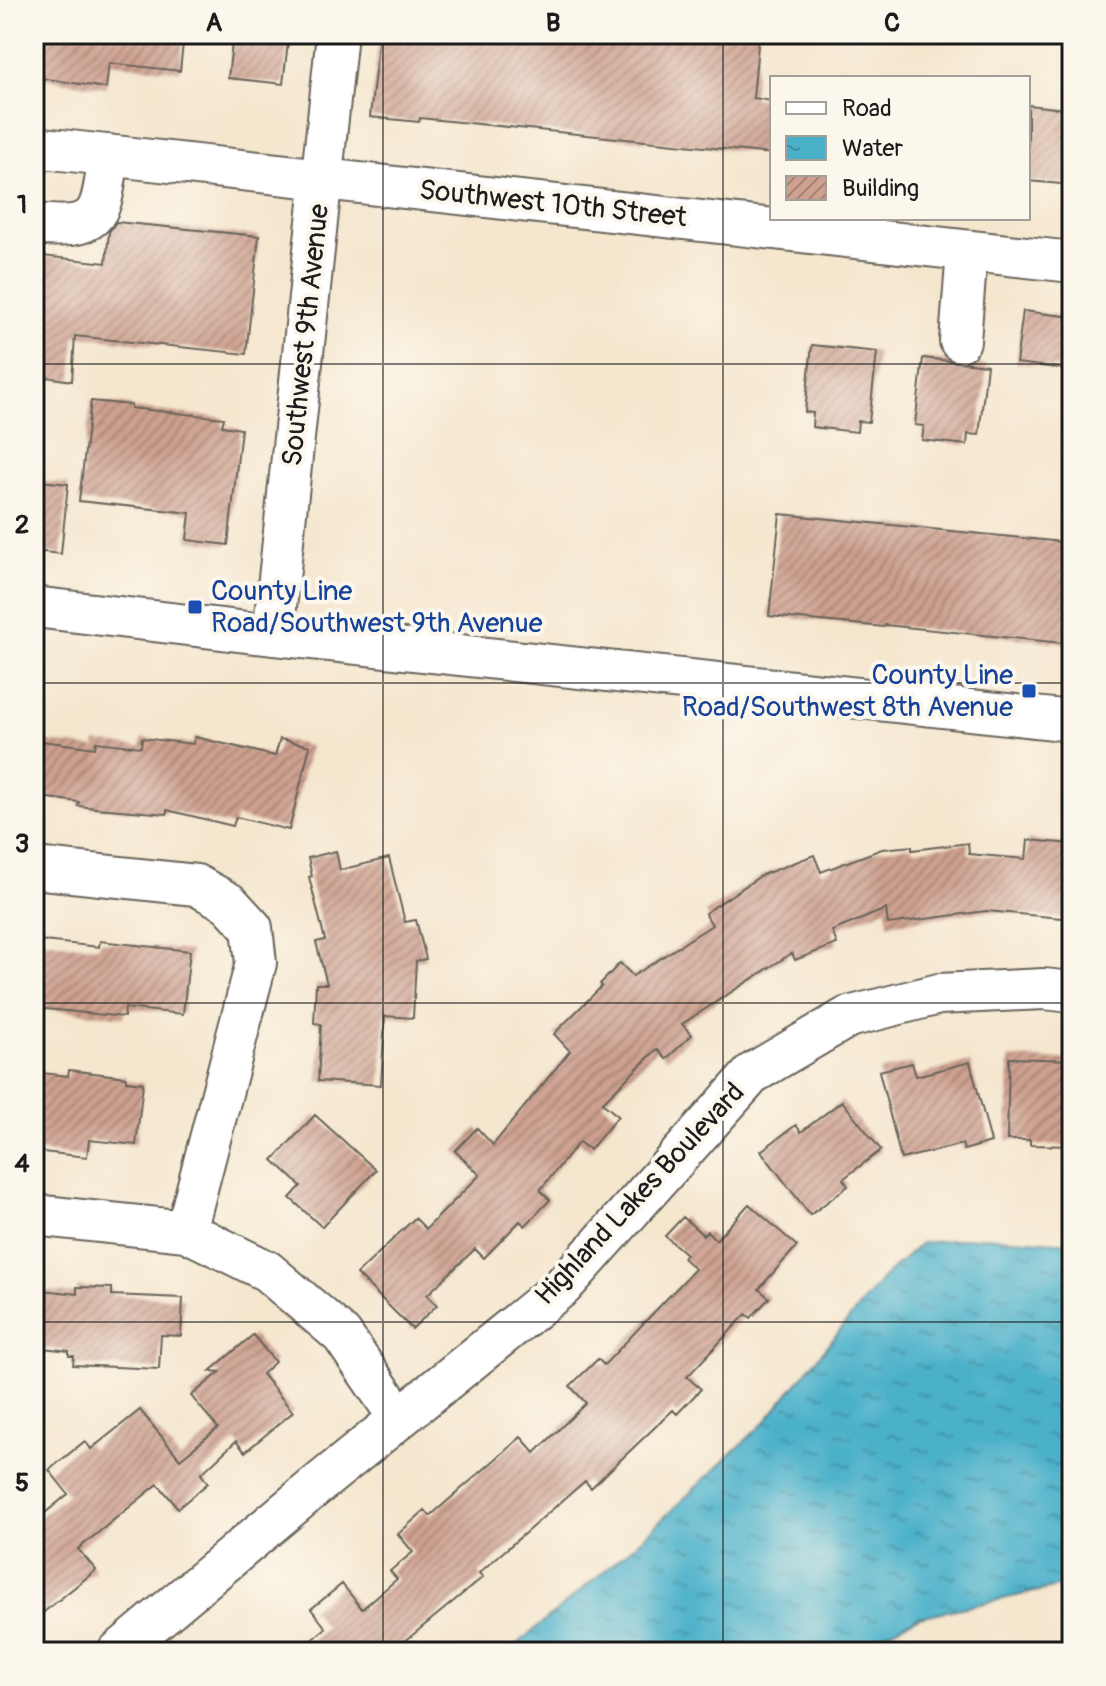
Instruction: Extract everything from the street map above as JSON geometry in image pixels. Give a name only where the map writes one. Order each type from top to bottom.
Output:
[{"type":"street","name":"Southwest 9th Avenue","points":[[273,635],[337,34]]},
{"type":"street","name":"Southwest 10th Street","points":[[34,147],[1072,262]]},
{"type":"street","points":[[34,224],[67,228],[94,215],[101,207],[109,155]]},
{"type":"street","points":[[960,341],[967,251]]},
{"type":"street","points":[[34,607],[1072,721]]},
{"type":"street","points":[[34,868],[196,885],[229,903],[252,928],[256,963],[186,1231]]},
{"type":"street","name":"Highland Lakes Boulevard","points":[[118,1652],[563,1286],[753,1073],[848,1017],[894,1005],[939,994],[1044,989],[1072,992]]},
{"type":"street","points":[[34,1215],[186,1231],[267,1271],[342,1335],[399,1418]]},
{"type":"water","points":[[983,1237],[1072,1243],[1072,1584],[919,1617],[849,1652],[508,1652],[635,1545],[766,1421],[882,1279],[921,1243]]},
{"type":"building","points":[[34,34],[184,34],[180,71],[109,63],[106,88],[34,77]]},
{"type":"building","points":[[233,34],[289,34],[283,84],[228,78]]},
{"type":"building","points":[[379,34],[759,34],[753,98],[770,101],[770,154],[420,118],[419,122],[370,117]]},
{"type":"building","points":[[1030,105],[1072,110],[1072,185],[1030,181]]},
{"type":"building","points":[[116,222],[259,236],[246,354],[75,336],[72,381],[34,375],[34,255],[106,263],[109,232]]},
{"type":"building","points":[[1023,311],[1072,317],[1072,370],[1016,363]]},
{"type":"building","points":[[812,345],[877,352],[869,422],[858,421],[857,432],[812,427],[813,413],[805,412]]},
{"type":"building","points":[[923,358],[987,365],[979,435],[968,434],[967,445],[922,440],[924,426],[915,425]]},
{"type":"building","points":[[91,401],[224,418],[222,426],[241,429],[228,545],[187,540],[190,513],[79,501]]},
{"type":"building","points":[[40,481],[68,484],[61,554],[34,551],[34,495],[38,496]]},
{"type":"building","points":[[780,514],[1072,543],[1072,644],[769,616]]},
{"type":"building","points":[[195,737],[275,756],[280,739],[310,746],[289,830],[236,817],[233,826],[167,810],[167,814],[96,808],[78,806],[79,802],[34,796],[34,740],[95,748],[96,742],[141,747],[142,738],[193,744]]},
{"type":"building","points":[[1028,840],[1072,844],[1072,919],[986,911],[888,924],[886,909],[832,931],[837,944],[795,960],[792,953],[682,1024],[692,1035],[666,1059],[657,1049],[602,1103],[618,1116],[590,1150],[579,1142],[540,1190],[550,1200],[525,1226],[520,1221],[484,1258],[475,1249],[427,1295],[437,1305],[412,1329],[357,1274],[415,1218],[426,1229],[480,1175],[455,1151],[477,1128],[493,1145],[570,1051],[554,1034],[602,986],[600,984],[620,963],[633,976],[712,925],[705,913],[762,875],[814,855],[821,872],[882,849],[912,846],[912,850],[968,843],[969,854],[1026,859]]},
{"type":"building","points":[[336,851],[340,870],[389,858],[405,922],[416,920],[426,959],[416,961],[413,1018],[385,1016],[381,1085],[318,1081],[321,1024],[314,1023],[316,984],[327,984],[316,942],[325,940],[309,877],[312,876],[308,858]]},
{"type":"building","points":[[34,940],[99,947],[100,941],[190,951],[183,1014],[125,1008],[124,1017],[37,1008],[38,1001],[34,1001]]},
{"type":"building","points":[[1009,1058],[1072,1060],[1072,1146],[1030,1145],[1030,1140],[1007,1140]]},
{"type":"building","points":[[970,1062],[991,1142],[964,1150],[962,1144],[901,1159],[879,1071],[912,1063],[916,1076]]},
{"type":"building","points":[[69,1070],[126,1077],[126,1081],[143,1083],[136,1145],[89,1140],[87,1157],[34,1151],[34,1072],[68,1076]]},
{"type":"building","points":[[842,1101],[881,1150],[843,1179],[848,1186],[810,1215],[761,1151],[796,1125],[801,1132]]},
{"type":"building","points":[[315,1115],[376,1170],[322,1227],[290,1198],[301,1186],[273,1160]]},
{"type":"building","points":[[749,1204],[797,1246],[759,1289],[769,1298],[751,1318],[746,1314],[687,1377],[701,1389],[677,1414],[673,1410],[591,1488],[585,1481],[479,1573],[483,1577],[392,1652],[297,1652],[326,1628],[311,1609],[342,1584],[362,1609],[397,1579],[390,1571],[413,1552],[398,1534],[425,1510],[430,1516],[521,1437],[535,1453],[586,1403],[570,1386],[598,1359],[604,1365],[695,1269],[683,1258],[686,1254],[665,1236],[683,1217],[703,1235],[707,1231],[716,1240]]},
{"type":"building","points":[[77,1287],[112,1288],[112,1295],[183,1298],[181,1336],[161,1335],[159,1369],[73,1365],[74,1356],[69,1356],[69,1351],[34,1347],[34,1289],[77,1294]]},
{"type":"building","points":[[253,1335],[275,1362],[262,1374],[293,1412],[245,1452],[236,1441],[201,1474],[208,1483],[178,1508],[158,1484],[78,1549],[96,1570],[34,1620],[34,1522],[68,1494],[49,1470],[85,1441],[91,1449],[140,1410],[180,1459],[218,1428],[191,1396],[220,1372],[210,1371]]},
{"type":"place","name":"County Line Road/Southwest 9th Avenue","points":[[195,607]]},
{"type":"place","name":"County Line Road/Southwest 8th Avenue","points":[[1029,691]]}]
